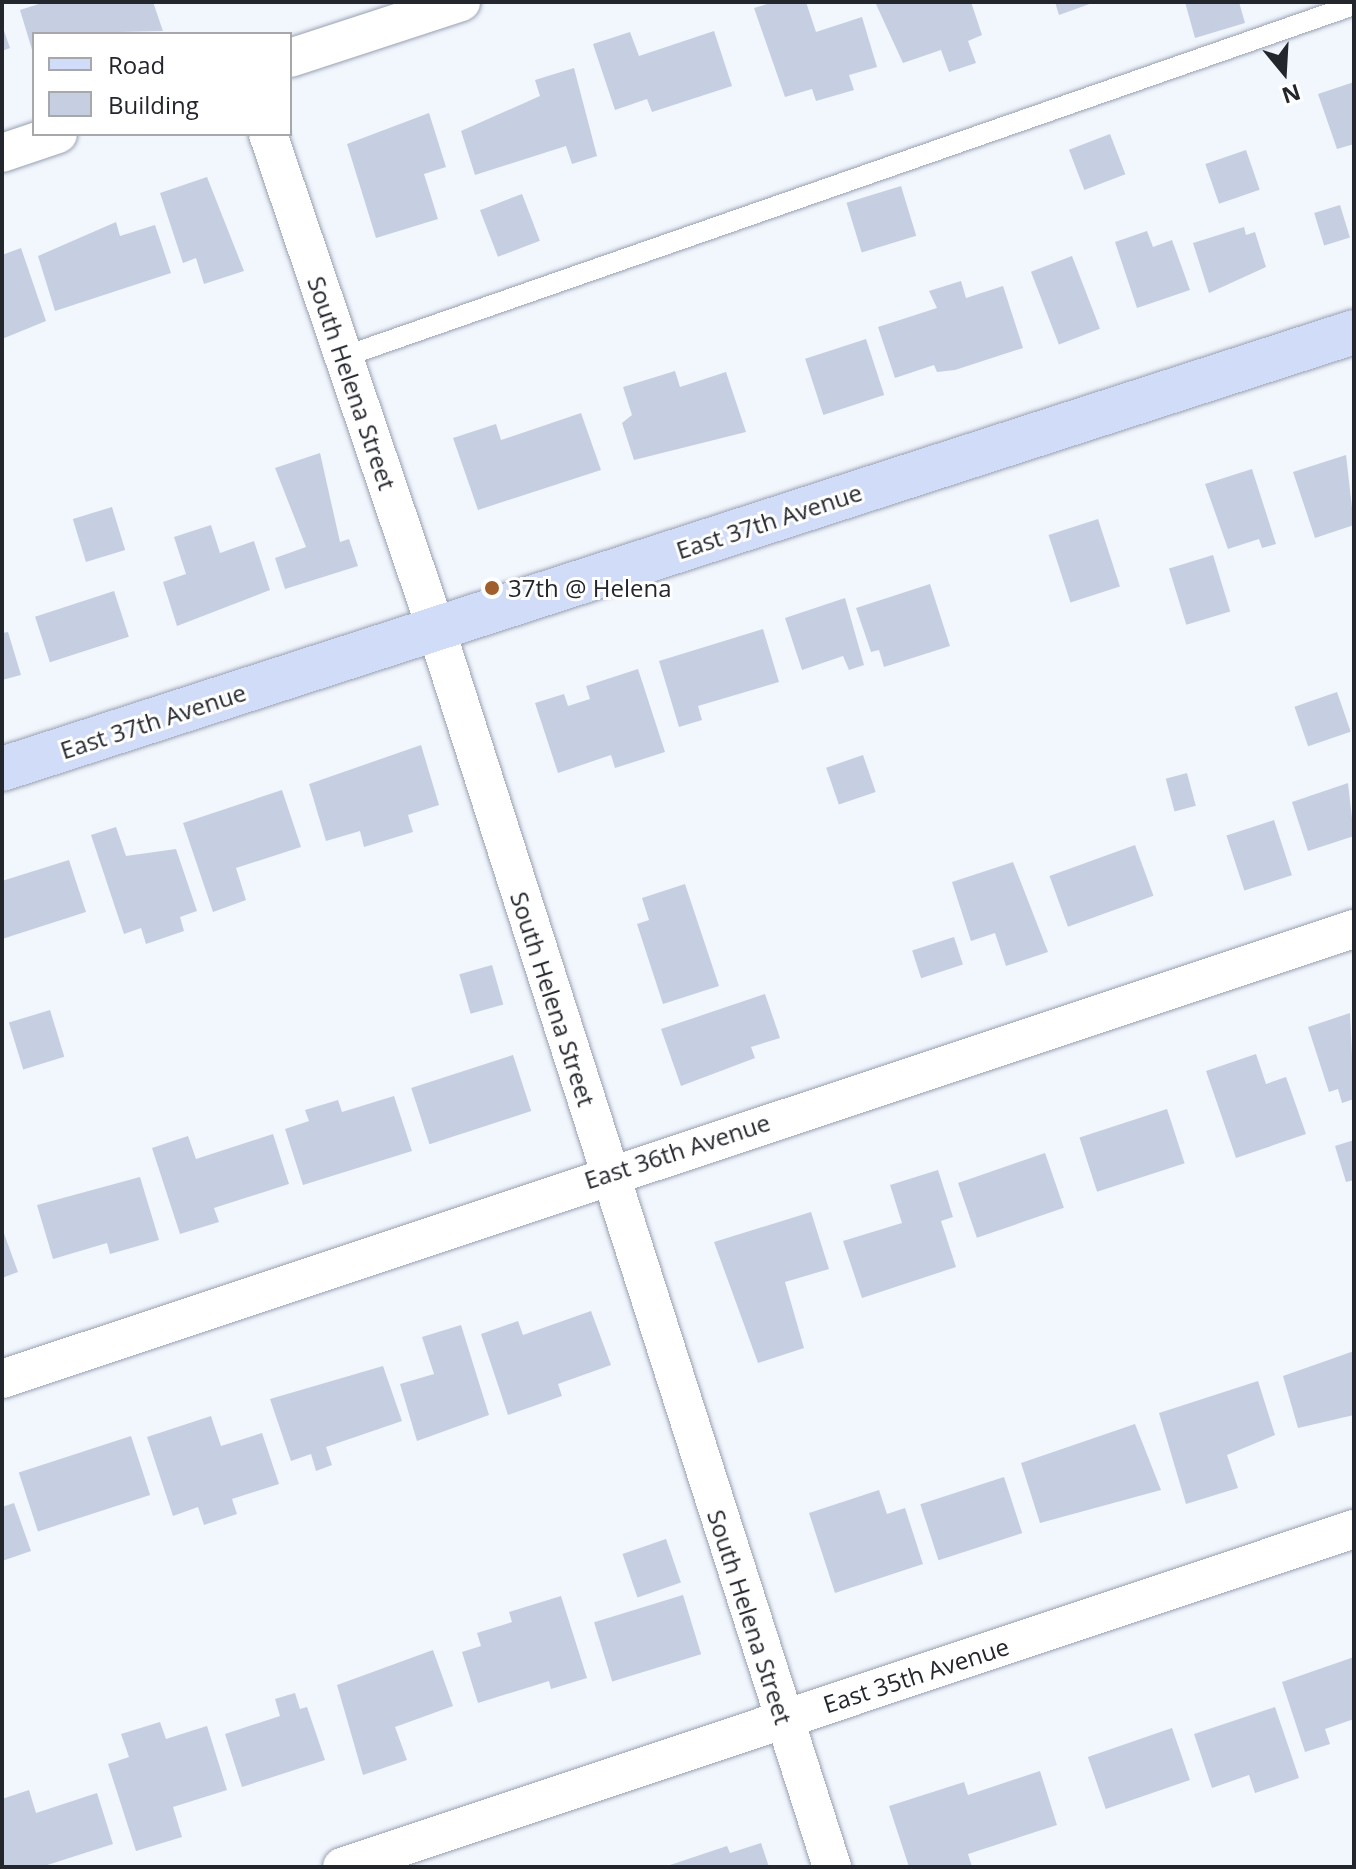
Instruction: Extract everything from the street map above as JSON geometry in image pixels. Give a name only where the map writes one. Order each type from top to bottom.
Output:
[{"type":"street","points":[[292,57],[461,2]]},
{"type":"street","points":[[2,153],[52,136]]},
{"type":"street","name":"South Helena Street","points":[[269,136],[436,629],[832,1867]]},
{"type":"street","name":"East 37th Avenue","points":[[2,769],[1354,332]]},
{"type":"street","name":"East 36th Avenue","points":[[2,1379],[608,1173],[1354,929]]},
{"type":"street","name":"East 35th Avenue","points":[[342,1867],[1354,1529]]},
{"type":"lane","points":[[343,357],[1354,5]]},
{"type":"building","points":[[45,2],[153,2],[163,31],[32,32],[32,50],[20,10]]},
{"type":"building","points":[[774,2],[806,2],[816,32],[862,17],[877,67],[849,75],[854,90],[816,101],[812,89],[785,97],[754,8]]},
{"type":"building","points":[[875,2],[971,2],[982,35],[968,41],[976,63],[949,72],[941,50],[903,63]]},
{"type":"building","points":[[1055,2],[1095,2],[1059,15]]},
{"type":"building","points":[[1185,2],[1239,2],[1245,23],[1195,38]]},
{"type":"building","points":[[2,25],[10,48],[2,51]]},
{"type":"building","points":[[714,31],[732,86],[652,112],[647,99],[615,110],[593,44],[630,32],[639,56]]},
{"type":"building","points":[[574,68],[597,156],[572,164],[566,146],[475,175],[461,131],[540,96],[535,80]]},
{"type":"building","points":[[1354,82],[1354,144],[1337,149],[1318,94]]},
{"type":"building","points":[[429,113],[446,167],[424,174],[438,219],[376,238],[347,144]]},
{"type":"building","points":[[1110,134],[1125,174],[1084,190],[1069,150]]},
{"type":"building","points":[[1246,150],[1260,190],[1219,204],[1205,164]]},
{"type":"building","points":[[207,177],[244,271],[204,284],[196,258],[183,263],[160,193]]},
{"type":"building","points":[[901,186],[916,236],[862,252],[846,203]]},
{"type":"building","points":[[522,194],[540,241],[498,257],[480,210]]},
{"type":"building","points":[[1340,205],[1350,238],[1324,245],[1314,213]]},
{"type":"building","points":[[116,222],[120,236],[155,225],[171,273],[55,311],[38,256]]},
{"type":"building","points":[[1244,227],[1246,235],[1255,232],[1266,267],[1209,293],[1193,243]]},
{"type":"building","points":[[1147,231],[1153,247],[1172,240],[1190,290],[1137,308],[1115,242]]},
{"type":"building","points":[[21,248],[46,321],[2,339],[2,255]]},
{"type":"building","points":[[1072,256],[1100,329],[1059,345],[1031,272]]},
{"type":"building","points":[[961,281],[966,298],[1003,286],[1023,348],[955,370],[937,372],[934,365],[895,378],[878,327],[937,308],[929,291]]},
{"type":"building","points":[[866,339],[884,395],[823,415],[805,359]]},
{"type":"building","points":[[675,371],[680,387],[726,372],[746,432],[634,460],[622,423],[632,415],[623,387]]},
{"type":"building","points":[[581,413],[601,470],[478,510],[453,438],[496,424],[501,440]]},
{"type":"building","points":[[320,453],[340,542],[349,539],[358,566],[285,589],[275,558],[306,547],[275,468]]},
{"type":"building","points":[[1346,455],[1354,525],[1315,538],[1293,472]]},
{"type":"building","points":[[1252,469],[1276,544],[1262,548],[1259,539],[1228,549],[1205,484]]},
{"type":"building","points":[[112,507],[125,550],[86,562],[73,519]]},
{"type":"building","points":[[1098,519],[1120,587],[1070,603],[1049,535]]},
{"type":"building","points":[[211,525],[220,553],[254,541],[270,590],[177,626],[163,582],[186,574],[174,537]]},
{"type":"building","points":[[1213,555],[1230,611],[1186,625],[1169,568]]},
{"type":"building","points":[[930,584],[950,646],[884,667],[879,650],[871,652],[856,608]]},
{"type":"building","points":[[114,591],[129,637],[50,662],[35,617]]},
{"type":"building","points":[[845,598],[864,665],[849,670],[843,656],[802,670],[785,618]]},
{"type":"building","points":[[763,629],[779,682],[698,706],[702,720],[679,727],[659,661]]},
{"type":"building","points":[[8,632],[21,675],[2,680],[2,633]]},
{"type":"building","points":[[638,669],[665,752],[615,768],[611,755],[558,773],[535,703],[564,694],[568,706],[590,699],[586,686]]},
{"type":"building","points":[[1337,692],[1351,732],[1308,746],[1294,707]]},
{"type":"building","points":[[421,745],[439,805],[408,815],[413,832],[364,847],[360,831],[326,841],[309,784]]},
{"type":"building","points":[[863,755],[876,792],[839,805],[826,768]]},
{"type":"building","points":[[1187,773],[1196,806],[1175,812],[1166,779]]},
{"type":"building","points":[[1348,783],[1354,836],[1308,851],[1292,802]]},
{"type":"building","points":[[282,790],[301,847],[236,868],[246,900],[213,912],[183,823]]},
{"type":"building","points":[[1274,820],[1292,875],[1244,891],[1226,835]]},
{"type":"building","points":[[116,827],[126,856],[176,849],[197,911],[180,917],[184,931],[146,944],[141,928],[124,934],[91,835]]},
{"type":"building","points":[[1135,845],[1153,896],[1068,927],[1049,876]]},
{"type":"building","points":[[69,860],[86,912],[2,939],[2,881]]},
{"type":"building","points":[[1013,862],[1048,952],[1006,966],[995,933],[971,941],[952,882]]},
{"type":"building","points":[[685,884],[719,986],[663,1004],[637,924],[649,920],[642,898]]},
{"type":"building","points":[[954,937],[963,965],[921,978],[912,951]]},
{"type":"building","points":[[492,965],[503,1004],[471,1014],[459,974]]},
{"type":"building","points":[[765,994],[780,1038],[751,1047],[755,1058],[681,1086],[661,1029]]},
{"type":"building","points":[[50,1010],[64,1057],[23,1069],[9,1023]]},
{"type":"building","points":[[1350,1013],[1354,1099],[1342,1103],[1338,1089],[1329,1092],[1308,1027]]},
{"type":"building","points":[[1256,1054],[1266,1084],[1286,1077],[1306,1134],[1236,1158],[1206,1071]]},
{"type":"building","points":[[513,1055],[531,1111],[429,1144],[411,1088]]},
{"type":"building","points":[[394,1096],[412,1151],[303,1185],[285,1129],[309,1121],[305,1110],[338,1100],[342,1112]]},
{"type":"building","points":[[1167,1109],[1185,1163],[1097,1192],[1080,1137]]},
{"type":"building","points":[[273,1134],[289,1184],[214,1208],[219,1222],[180,1234],[152,1148],[188,1136],[196,1159]]},
{"type":"building","points":[[1354,1140],[1354,1180],[1346,1182],[1335,1146]]},
{"type":"building","points":[[1045,1153],[1064,1208],[977,1238],[958,1183]]},
{"type":"building","points":[[938,1170],[953,1217],[941,1221],[956,1267],[862,1298],[843,1241],[902,1223],[890,1185]]},
{"type":"building","points":[[140,1177],[159,1240],[110,1254],[107,1243],[53,1259],[37,1205]]},
{"type":"building","points":[[811,1212],[829,1269],[785,1282],[804,1348],[758,1363],[714,1242]]},
{"type":"building","points":[[2,1228],[18,1272],[2,1278]]},
{"type":"building","points":[[591,1311],[611,1365],[558,1384],[562,1396],[508,1415],[481,1334],[518,1321],[523,1335]]},
{"type":"building","points":[[461,1325],[489,1415],[417,1441],[400,1384],[434,1374],[422,1337]]},
{"type":"building","points":[[1354,1351],[1354,1415],[1298,1428],[1283,1376]]},
{"type":"building","points":[[383,1366],[402,1421],[326,1447],[332,1465],[316,1471],[311,1454],[291,1461],[270,1399]]},
{"type":"building","points":[[1258,1381],[1275,1435],[1227,1455],[1238,1488],[1186,1504],[1159,1413]]},
{"type":"building","points":[[211,1416],[221,1446],[262,1433],[279,1484],[232,1499],[237,1514],[204,1525],[198,1507],[173,1516],[147,1437]]},
{"type":"building","points":[[1135,1424],[1161,1490],[1040,1523],[1021,1463]]},
{"type":"building","points":[[131,1436],[150,1495],[38,1531],[19,1472]]},
{"type":"building","points":[[1004,1477],[1022,1533],[939,1560],[920,1504]]},
{"type":"building","points":[[879,1490],[887,1514],[905,1508],[923,1564],[835,1593],[809,1513]]},
{"type":"building","points":[[14,1503],[31,1551],[2,1561],[2,1507]]},
{"type":"building","points":[[666,1539],[681,1582],[637,1597],[623,1554]]},
{"type":"building","points":[[683,1595],[701,1654],[612,1681],[594,1622]]},
{"type":"building","points":[[561,1596],[587,1678],[551,1689],[549,1681],[478,1703],[462,1652],[481,1646],[477,1633],[512,1622],[509,1612]]},
{"type":"building","points":[[433,1650],[453,1706],[395,1727],[407,1760],[363,1775],[337,1685]]},
{"type":"building","points":[[1354,1657],[1354,1719],[1325,1729],[1330,1744],[1305,1752],[1282,1682]]},
{"type":"building","points":[[295,1693],[300,1709],[307,1707],[325,1760],[242,1787],[225,1734],[280,1716],[275,1699]]},
{"type":"building","points":[[1275,1707],[1299,1778],[1255,1793],[1249,1775],[1212,1788],[1194,1734]]},
{"type":"building","points":[[160,1722],[166,1739],[207,1726],[227,1790],[173,1807],[182,1837],[136,1851],[108,1764],[129,1757],[121,1734]]},
{"type":"building","points":[[1172,1728],[1190,1780],[1106,1809],[1088,1757]]},
{"type":"building","points":[[1040,1771],[1057,1825],[968,1854],[972,1867],[909,1867],[889,1806],[964,1782],[968,1795]]},
{"type":"building","points":[[29,1790],[36,1813],[97,1793],[113,1844],[41,1867],[2,1867],[2,1799]]},
{"type":"building","points":[[761,1843],[769,1867],[664,1867],[727,1846],[730,1853]]},
{"type":"place","name":"37th @ Helena","points":[[492,588]]}]
